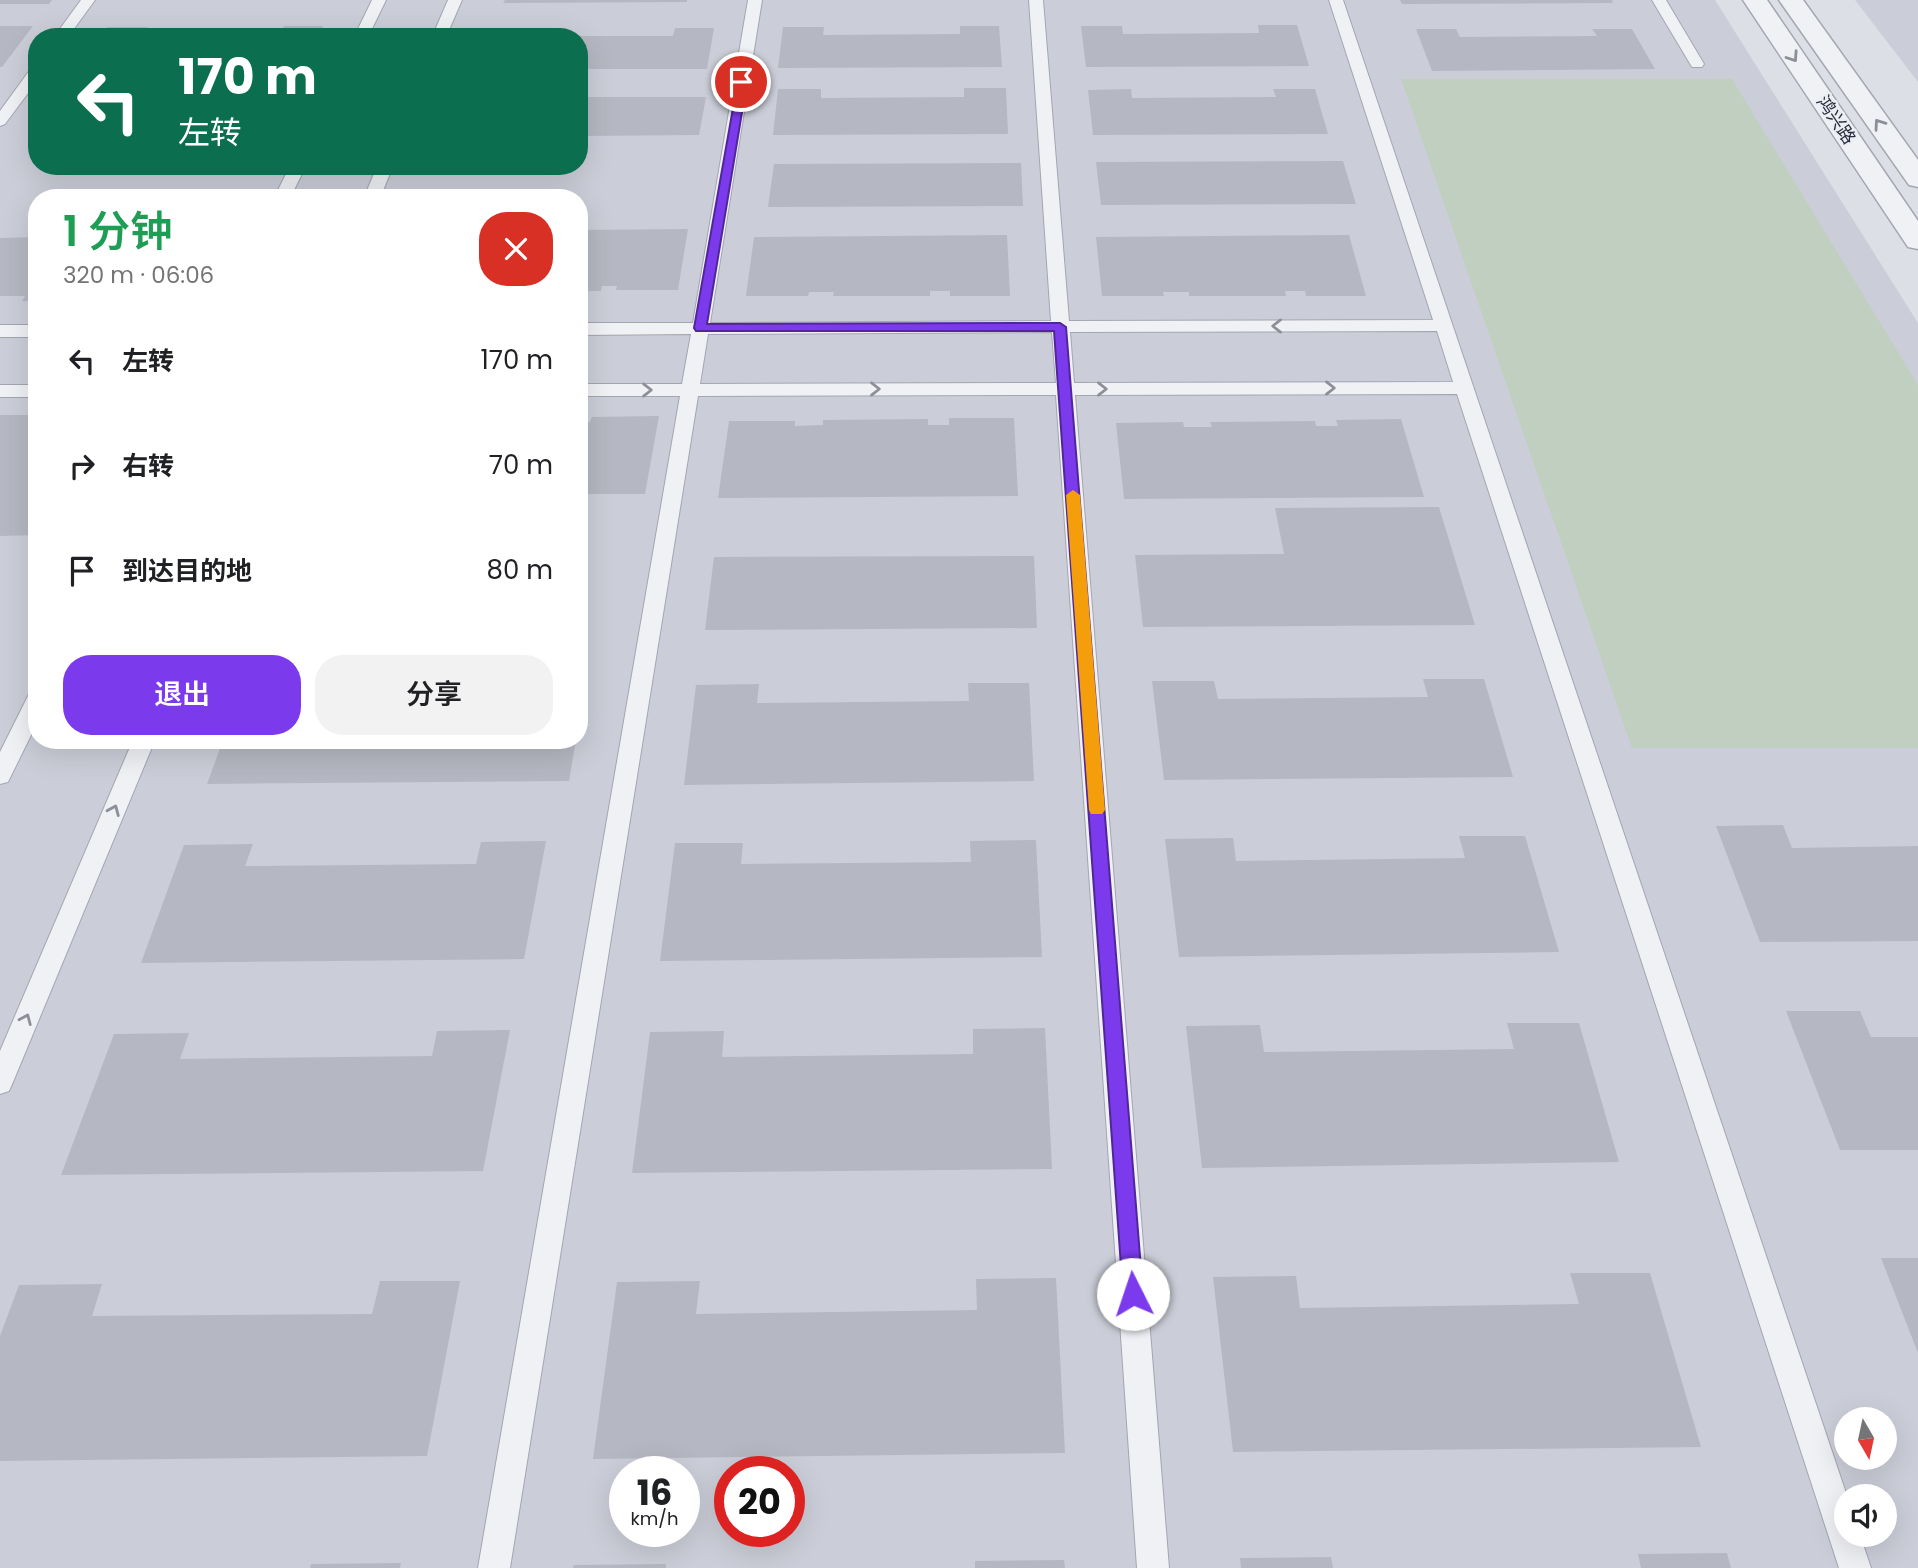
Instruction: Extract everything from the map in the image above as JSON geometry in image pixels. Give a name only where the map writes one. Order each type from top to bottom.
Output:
[{"type":"street","name":"鸿兴路","points":[[1755,0],[1918,241]]},
{"type":"street","name":"鸿兴路","points":[[1791,0],[1918,179]]},
{"type":"lane","points":[[68,28],[88,0]]},
{"type":"lane","points":[[365,28],[379,0]]},
{"type":"lane","points":[[443,28],[454,0]]},
{"type":"lane","points":[[494,1568],[755,0]]},
{"type":"lane","points":[[1036,0],[1153,1568]]},
{"type":"lane","points":[[1336,0],[1855,1568]]},
{"type":"lane","points":[[1659,0],[1697,64]]},
{"type":"lane","points":[[0,121],[28,82]]},
{"type":"lane","points":[[588,329],[1443,325]]},
{"type":"lane","points":[[0,331],[28,331]]},
{"type":"lane","points":[[588,390],[1464,388]]},
{"type":"lane","points":[[0,391],[28,391]]},
{"type":"lane","points":[[0,775],[28,718]]},
{"type":"lane","points":[[0,1082],[140,749]]},
{"type":"shaded area","points":[[0,0],[1715,0],[1918,323],[1918,1568],[0,1568]]},
{"type":"shaded area","points":[[1855,0],[1918,0],[1918,82]]},
{"type":"green space","points":[[1401,79],[1732,79],[1918,385],[1918,748],[1632,748]]},
{"type":"building","points":[[0,0],[52,0],[49,4],[0,4]]},
{"type":"building","points":[[505,0],[687,0],[687,2],[503,3]]},
{"type":"building","points":[[1400,0],[1612,0],[1613,3],[1402,4]]},
{"type":"building","points":[[1258,25],[1297,25],[1309,66],[1086,67],[1081,26],[1122,26],[1123,34],[1259,33]]},
{"type":"building","points":[[0,26],[33,26],[28,28],[28,33],[0,67]]},
{"type":"building","points":[[284,26],[323,26],[322,28],[283,28]]},
{"type":"building","points":[[960,26],[999,26],[1002,67],[778,68],[783,27],[824,27],[823,35],[960,34]]},
{"type":"building","points":[[107,27],[148,27],[147,28]]},
{"type":"building","points":[[675,28],[714,28],[707,69],[588,69],[588,36],[673,36]]},
{"type":"building","points":[[1416,29],[1456,29],[1460,37],[1597,36],[1592,29],[1632,29],[1655,69],[1432,71]]},
{"type":"building","points":[[964,88],[1006,88],[1008,134],[773,135],[778,89],[821,89],[821,98],[964,97]]},
{"type":"building","points":[[1131,89],[1132,98],[1276,97],[1273,89],[1315,89],[1328,134],[1093,135],[1088,90]]},
{"type":"building","points":[[588,97],[706,97],[699,135],[588,136]]},
{"type":"building","points":[[1343,161],[1356,204],[1101,205],[1096,162]]},
{"type":"building","points":[[1021,163],[1023,206],[768,207],[774,164]]},
{"type":"building","points":[[688,229],[678,290],[616,290],[617,286],[602,286],[601,291],[588,291],[588,230]]},
{"type":"building","points":[[1007,235],[1010,296],[950,296],[950,291],[930,291],[930,296],[833,296],[834,292],[809,292],[808,296],[746,296],[754,237]]},
{"type":"building","points":[[1349,235],[1366,296],[1306,296],[1305,291],[1285,291],[1286,296],[1189,296],[1189,292],[1163,292],[1164,296],[1102,296],[1096,237]]},
{"type":"building","points":[[28,237],[28,301],[22,301],[25,296],[0,296],[0,238]]},
{"type":"building","points":[[0,415],[28,415],[28,535],[0,536]]},
{"type":"building","points":[[659,416],[645,494],[588,494],[588,422],[592,417]]},
{"type":"building","points":[[949,418],[1014,418],[1018,496],[718,498],[729,421],[795,421],[795,426],[823,425],[823,420],[928,419],[928,425],[949,425]]},
{"type":"building","points":[[1401,419],[1424,497],[1124,499],[1116,423],[1183,422],[1184,427],[1212,427],[1210,422],[1315,421],[1316,426],[1338,426],[1336,420]]},
{"type":"building","points":[[1439,507],[1475,625],[1143,627],[1135,555],[1284,554],[1275,508]]},
{"type":"building","points":[[1034,556],[1037,628],[705,630],[714,557]]},
{"type":"building","points":[[1423,679],[1484,679],[1513,777],[1164,780],[1152,681],[1214,681],[1218,699],[1428,697]]},
{"type":"building","points":[[968,683],[1029,683],[1034,781],[684,785],[696,685],[759,684],[757,703],[969,701]]},
{"type":"building","points":[[220,749],[574,749],[569,781],[207,784]]},
{"type":"building","points":[[1783,825],[1792,848],[1918,846],[1918,941],[1760,942],[1716,826]]},
{"type":"building","points":[[1459,836],[1525,836],[1559,952],[1179,957],[1165,839],[1233,838],[1236,861],[1465,858]]},
{"type":"building","points":[[1036,840],[1042,957],[660,961],[675,843],[743,843],[741,864],[971,862],[970,841]]},
{"type":"building","points":[[546,841],[524,959],[141,963],[184,845],[253,844],[245,866],[476,864],[481,842]]},
{"type":"building","points":[[1786,1011],[1860,1011],[1871,1037],[1918,1037],[1918,1150],[1840,1150]]},
{"type":"building","points":[[1507,1023],[1579,1023],[1619,1162],[1202,1168],[1186,1026],[1260,1025],[1264,1052],[1514,1049]]},
{"type":"building","points":[[1045,1028],[1052,1169],[632,1173],[650,1032],[724,1031],[722,1057],[973,1054],[973,1029]]},
{"type":"building","points":[[510,1030],[483,1171],[61,1175],[114,1034],[189,1033],[180,1059],[432,1056],[437,1031]]},
{"type":"building","points":[[1881,1258],[1918,1258],[1918,1353]]},
{"type":"building","points":[[1570,1273],[1650,1273],[1701,1447],[1233,1452],[1213,1277],[1296,1276],[1300,1308],[1579,1304]]},
{"type":"building","points":[[1056,1278],[1065,1453],[700,1458],[609,1456],[609,1459],[593,1459],[617,1282],[700,1281],[696,1314],[977,1310],[976,1279]]},
{"type":"building","points":[[380,1281],[460,1281],[427,1456],[0,1461],[0,1336],[19,1285],[102,1284],[92,1316],[372,1314]]},
{"type":"building","points":[[1727,1553],[1731,1568],[1641,1568],[1638,1554]]},
{"type":"building","points":[[1331,1557],[1333,1568],[1241,1568],[1240,1558]]},
{"type":"building","points":[[1064,1560],[1065,1568],[975,1568],[975,1561]]},
{"type":"building","points":[[401,1563],[400,1568],[310,1568],[311,1564]]},
{"type":"building","points":[[666,1564],[666,1568],[573,1568],[574,1565]]},
{"type":"slow traffic","points":[[1073,495],[1097,810]]},
{"type":"route","points":[[741,82],[701,328],[1060,327],[1133,1294]]}]
